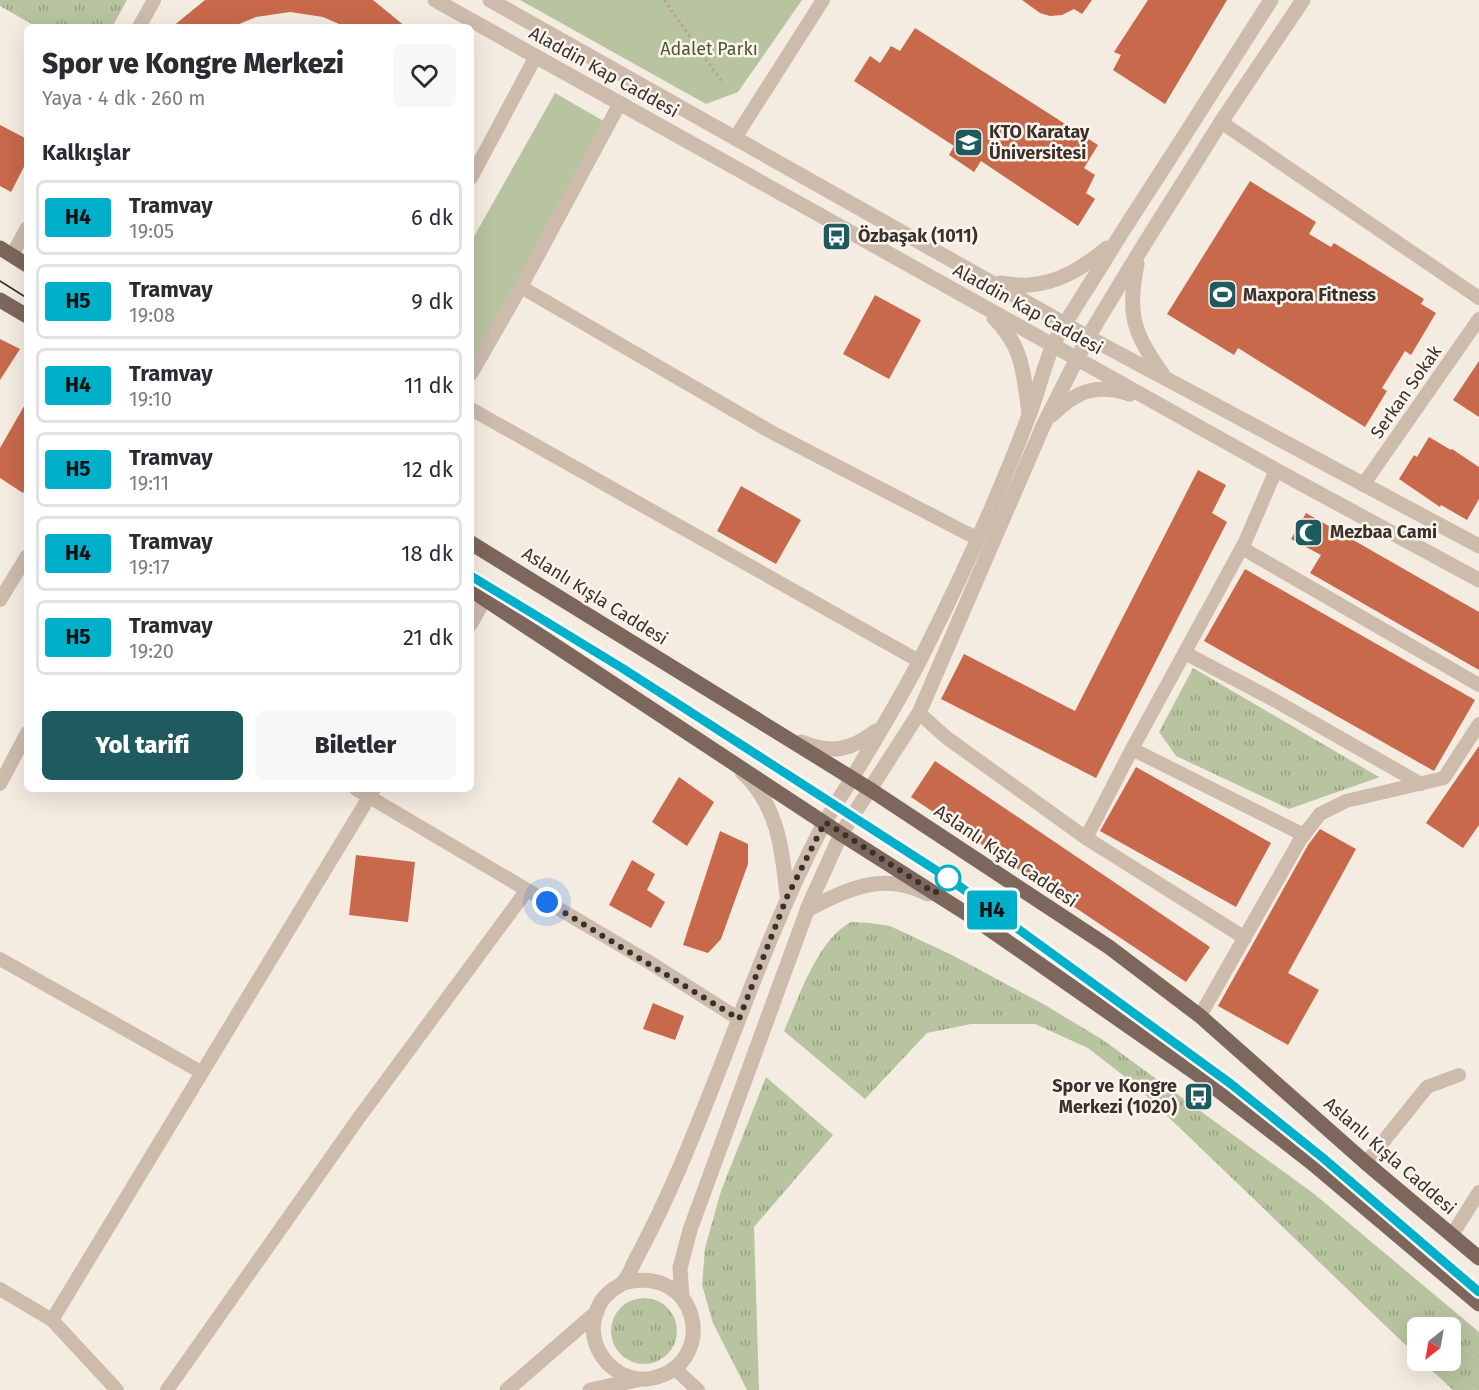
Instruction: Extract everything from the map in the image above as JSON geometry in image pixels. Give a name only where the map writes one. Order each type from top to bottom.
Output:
[{"type":"main road","points":[[6,252],[24,263]]},
{"type":"main road","points":[[0,300],[24,314]]},
{"type":"main road","name":"Aslanlı Kışla Caddesi","points":[[474,545],[871,790],[1109,948],[1200,1016],[1366,1164],[1479,1258]]},
{"type":"main road","points":[[474,592],[841,834],[972,917],[1200,1076],[1321,1170],[1479,1304]]},
{"type":"street","points":[[141,24],[154,0]]},
{"type":"street","name":"Aladdin Kap Caddesi","points":[[435,0],[1276,470],[1479,580]]},
{"type":"street","name":"Aladdin Kap Caddesi","points":[[490,0],[1088,337],[1479,546]]},
{"type":"street","points":[[735,138],[823,0]]},
{"type":"street","points":[[623,1283],[681,1167],[787,897],[825,822],[919,661],[978,539],[1029,416],[1053,345],[1271,0]]},
{"type":"street","points":[[682,1297],[680,1268],[690,1230],[807,910],[841,834],[919,713],[1044,424],[1088,337],[1221,122],[1303,0]]},
{"type":"street","points":[[474,172],[536,56]]},
{"type":"street","points":[[474,369],[521,287],[620,103]]},
{"type":"street","points":[[1221,122],[1479,298]]},
{"type":"street","points":[[6,252],[24,231]]},
{"type":"street","points":[[994,282],[1028,286],[1060,279],[1092,261],[1118,239]]},
{"type":"street","points":[[1140,251],[1132,287],[1133,320],[1145,350],[1165,378]]},
{"type":"street","points":[[521,287],[773,433],[978,539]]},
{"type":"street","points":[[980,305],[1006,330],[1020,354],[1029,416]]},
{"type":"street","name":"Serkan Sokak","points":[[1363,485],[1479,319]]},
{"type":"street","points":[[1044,424],[1066,402],[1091,389],[1120,391],[1153,401]]},
{"type":"street","points":[[474,412],[919,661]]},
{"type":"street","points":[[1086,838],[1242,548],[1276,470]]},
{"type":"street","points":[[1242,548],[1479,685]]},
{"type":"street","points":[[0,600],[24,561]]},
{"type":"street","points":[[474,619],[485,599]]},
{"type":"street","points":[[1185,653],[1274,700],[1421,784]]},
{"type":"street","points":[[919,713],[947,738],[1086,838],[1245,938]]},
{"type":"street","points":[[1200,1016],[1304,834],[1320,814],[1346,801],[1444,778],[1479,724]]},
{"type":"street","points":[[784,735],[817,748],[837,749],[860,743],[883,726]]},
{"type":"street","points":[[0,784],[24,739]]},
{"type":"street","points":[[1132,749],[1304,834]]},
{"type":"street","points":[[729,760],[753,782],[772,814],[782,847],[787,897]]},
{"type":"street","points":[[52,1320],[371,792],[739,1019]]},
{"type":"street","points":[[807,910],[841,893],[867,884],[890,882],[915,888],[972,917]]},
{"type":"street","points":[[167,1390],[358,1119],[527,890]]},
{"type":"street","points":[[0,959],[201,1072]]},
{"type":"street","points":[[1366,1164],[1427,1087],[1459,1074]]},
{"type":"street","points":[[1452,1235],[1479,1192]]},
{"type":"street","points":[[590,1390],[638,1379],[655,1378],[684,1360],[692,1344],[694,1328],[690,1311],[682,1297],[670,1287],[655,1280],[639,1279],[623,1283],[610,1292],[600,1304],[594,1319],[593,1335],[598,1350],[608,1365],[622,1374],[638,1379]]},
{"type":"street","points":[[0,1289],[52,1320],[117,1390]]},
{"type":"street","points":[[507,1390],[597,1312]]},
{"type":"street","points":[[674,1368],[698,1390]]},
{"type":"path","points":[[664,0],[722,82]]},
{"type":"green space","points":[[0,0],[127,0],[114,24],[32,24],[0,6]]},
{"type":"green space","name":"Adalet Parkı","points":[[520,0],[802,0],[738,92],[706,104]]},
{"type":"green space","points":[[555,93],[607,123],[474,358],[474,237]]},
{"type":"green space","points":[[1193,668],[1380,777],[1289,809],[1176,756],[1159,732]]},
{"type":"green space","points":[[851,922],[890,926],[954,956],[1045,1005],[1103,1040],[1313,1193],[1479,1332],[1479,1390],[1453,1390],[1433,1371],[1461,1371],[1461,1317],[1407,1317],[1407,1346],[1133,1083],[1088,1048],[1035,1024],[971,1024],[927,1033],[865,1099],[784,1031],[819,955],[839,930]]},
{"type":"green space","points":[[766,1077],[833,1135],[754,1227],[759,1390],[747,1390],[713,1323],[702,1285],[705,1248],[721,1191]]},
{"type":"green space","points":[[637,1298],[651,1298],[663,1303],[672,1312],[677,1331],[675,1344],[668,1355],[651,1364],[637,1364],[625,1359],[616,1350],[611,1338],[611,1324],[616,1312],[625,1303]]},
{"type":"building","points":[[205,0],[373,0],[402,24],[339,24],[323,17],[290,12],[256,17],[239,24],[176,24]]},
{"type":"building","points":[[1022,0],[1092,0],[1082,14],[1074,9],[1062,15],[1050,16],[1040,13]]},
{"type":"building","points":[[1148,0],[1227,0],[1165,104],[1113,70],[1121,55],[1114,52]]},
{"type":"building","points":[[915,28],[1098,145],[1084,168],[1095,175],[1086,193],[1095,199],[1078,226],[981,161],[974,172],[949,155],[954,146],[854,81],[870,56],[880,63],[891,46],[900,51]]},
{"type":"building","points":[[0,125],[24,137],[24,167],[11,192],[0,186]]},
{"type":"building","points":[[1250,181],[1316,222],[1309,234],[1331,247],[1334,243],[1424,299],[1421,304],[1436,313],[1411,355],[1405,351],[1382,388],[1387,391],[1365,427],[1238,348],[1234,355],[1167,314]]},
{"type":"building","points":[[875,295],[921,320],[889,379],[843,354]]},
{"type":"building","points":[[0,339],[20,349],[0,380]]},
{"type":"building","points":[[1479,361],[1479,417],[1453,400]]},
{"type":"building","points":[[24,406],[23,493],[0,478],[0,448]]},
{"type":"building","points":[[1429,437],[1479,467],[1479,499],[1467,520],[1441,505],[1440,507],[1399,479],[1414,455],[1417,457]]},
{"type":"building","points":[[1198,470],[1226,485],[1212,513],[1227,522],[1096,778],[941,699],[964,654],[1075,711]]},
{"type":"building","points":[[741,486],[801,520],[776,564],[717,531]]},
{"type":"building","points":[[1306,513],[1479,612],[1479,670],[1310,573],[1321,555],[1291,539]]},
{"type":"building","points":[[1245,569],[1475,700],[1434,771],[1204,641]]},
{"type":"building","points":[[1479,746],[1479,825],[1463,848],[1426,823]]},
{"type":"building","points":[[935,761],[1210,947],[1186,982],[911,797]]},
{"type":"building","points":[[1136,767],[1271,843],[1236,907],[1100,831]]},
{"type":"building","points":[[679,777],[714,802],[687,846],[652,822]]},
{"type":"building","points":[[1320,829],[1356,849],[1288,973],[1319,990],[1288,1045],[1218,1006],[1308,845]]},
{"type":"building","points":[[720,831],[748,844],[748,864],[721,939],[708,953],[683,945]]},
{"type":"building","points":[[356,855],[415,862],[408,922],[349,915]]},
{"type":"building","points":[[632,860],[655,874],[647,890],[665,902],[651,928],[609,905]]},
{"type":"building","points":[[653,1003],[684,1016],[675,1040],[643,1029]]},
{"type":"tram line","points":[[0,281],[24,296]]},
{"type":"tram line","points":[[474,578],[622,668],[948,878],[1231,1084],[1323,1158],[1479,1292]]},
{"type":"tram line","name":"H4","points":[[474,578],[622,668],[948,878],[1231,1084],[1323,1158],[1479,1292]]},
{"type":"place","name":"KTO Karatay Üniversitesi","points":[[968,142]]},
{"type":"place","name":"Özbaşak (1011)","points":[[837,236]]},
{"type":"place","name":"Maxpora Fitness","points":[[1222,295]]},
{"type":"place","name":"Mezbaa Cami","points":[[1309,532]]},
{"type":"place","name":"Spor ve Kongre Merkezi (1020)","points":[[1198,1096]]},
{"type":"route","points":[[547,902],[649,962],[739,1019],[787,897],[825,822],[935,893],[948,878]]}]
